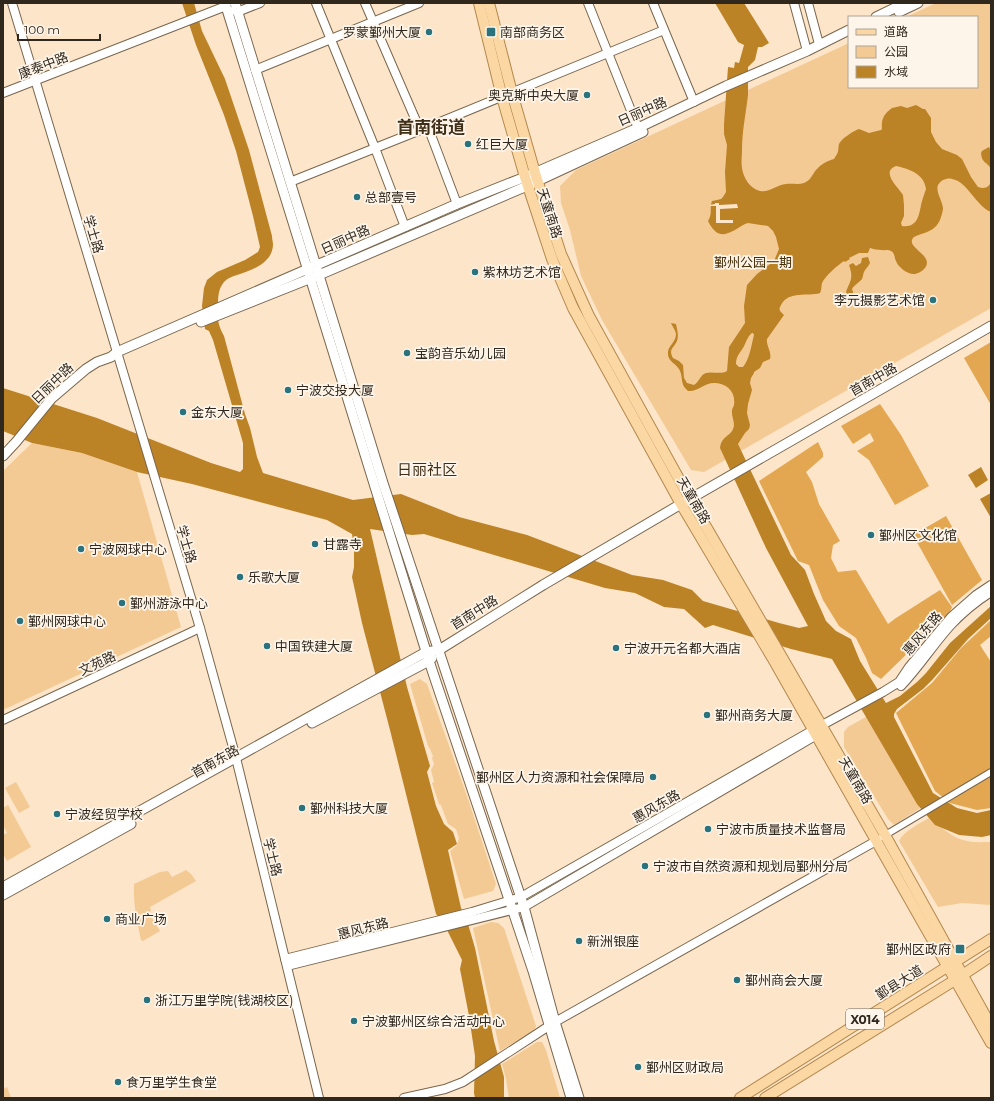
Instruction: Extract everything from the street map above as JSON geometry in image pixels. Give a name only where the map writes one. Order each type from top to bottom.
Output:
[{"type":"main road","name":"天童南路","points":[[479,3],[507,95],[536,177],[560,254],[589,316],[740,605],[818,730]]},
{"type":"main road","name":"天童南路","points":[[489,3],[526,181],[552,259],[573,308],[685,502],[754,609],[876,841],[959,977]]},
{"type":"main road","points":[[878,16],[905,3]]},
{"type":"main road","points":[[891,16],[918,3]]},
{"type":"main road","points":[[228,4],[238,12],[290,182],[313,272],[373,480],[429,662],[512,910],[579,1098]]},
{"type":"main road","points":[[228,4],[313,272],[521,897],[571,1098]]},
{"type":"main road","points":[[725,90],[807,51],[820,47],[848,31]]},
{"type":"main road","points":[[752,77],[848,36]]},
{"type":"main road","name":"日丽中路","points":[[536,177],[694,102],[725,90]]},
{"type":"main road","name":"日丽中路","points":[[3,456],[52,398],[86,369],[97,362],[115,356],[536,177],[725,90]]},
{"type":"main road","name":"日丽中路","points":[[313,272],[405,227],[457,204],[526,181]]},
{"type":"main road","name":"首南中路","points":[[373,687],[426,652],[439,650],[592,556],[991,326]]},
{"type":"main road","name":"首南东路","points":[[3,887],[373,687],[429,662],[439,650]]},
{"type":"main road","points":[[818,730],[885,835],[951,964]]},
{"type":"main road","name":"首南东路","points":[[3,895],[237,761]]},
{"type":"main road","name":"鄞县大道","points":[[740,1098],[991,939]]},
{"type":"main road","name":"X014","points":[[765,1098],[991,956]]},
{"type":"main road","points":[[959,977],[991,1026]]},
{"type":"main road","points":[[959,977],[991,1043]]},
{"type":"street","name":"学士路","points":[[12,3],[115,356],[140,429],[200,628],[237,761],[320,1098]]},
{"type":"street","points":[[238,12],[260,3]]},
{"type":"street","points":[[316,3],[375,148],[405,227]]},
{"type":"street","points":[[365,3],[424,129],[457,204]]},
{"type":"street","points":[[255,70],[419,3]]},
{"type":"street","points":[[588,3],[638,128]]},
{"type":"street","points":[[653,3],[694,102]]},
{"type":"street","points":[[794,3],[807,51]]},
{"type":"street","points":[[808,3],[820,47]]},
{"type":"street","name":"康泰中路","points":[[3,93],[228,4]]},
{"type":"street","points":[[290,182],[424,129],[664,30]]},
{"type":"street","name":"惠风东路","points":[[472,916],[509,900],[521,897],[884,694],[899,682],[909,667],[951,617],[976,595],[991,585]]},
{"type":"street","name":"惠风东路","points":[[884,694],[898,689],[910,677],[950,626],[981,598],[991,592]]},
{"type":"street","name":"文苑路","points":[[3,720],[200,628]]},
{"type":"street","name":"惠风东路","points":[[286,963],[472,916],[524,907],[818,730]]},
{"type":"street","points":[[404,1098],[444,1089],[463,1082],[552,1024],[876,841],[991,772]]},
{"type":"green space","name":"鄞州公园一期","points":[[936,3],[991,3],[991,308],[704,472],[691,470],[602,320],[581,276],[570,230],[561,203],[560,186],[576,170],[848,43],[848,88],[978,88],[978,16],[908,16]]},
{"type":"green space","name":"宁波网球中心","points":[[32,443],[82,453],[137,472],[181,627],[3,710],[3,471]]},
{"type":"green space","points":[[420,679],[427,684],[467,796],[496,884],[493,891],[464,899],[450,851],[457,845],[459,838],[456,829],[448,824],[432,783],[434,782],[431,770],[434,764],[432,758],[433,756],[428,746],[410,684]]},
{"type":"green space","points":[[866,717],[922,807],[894,825],[888,819],[844,747],[844,732],[848,727]]},
{"type":"green space","points":[[16,782],[30,807],[19,813],[5,788]]},
{"type":"green space","points":[[8,805],[31,847],[7,861],[3,854],[3,835],[7,833],[3,825],[3,808]]},
{"type":"green space","points":[[929,818],[950,834],[966,841],[991,842],[991,905],[962,903],[938,907],[899,841],[908,830]]},
{"type":"green space","points":[[186,870],[196,881],[150,907],[151,911],[149,913],[160,931],[143,941],[141,940],[135,905],[134,884],[160,872],[168,871],[172,877]]},
{"type":"green space","points":[[491,922],[498,923],[504,928],[536,1026],[534,1031],[500,1051],[473,928]]},
{"type":"green space","points":[[537,1042],[542,1042],[546,1050],[560,1098],[509,1098],[502,1064]]},
{"type":"green space","points":[[7,1087],[11,1098],[3,1098],[3,1089]]},
{"type":"shaded area","points":[[991,342],[991,405],[964,358]]},
{"type":"shaded area","points":[[880,404],[901,435],[929,486],[895,505],[869,460],[857,451],[874,441],[870,433],[853,444],[841,426]]},
{"type":"shaded area","points":[[818,442],[823,453],[823,457],[806,472],[812,482],[819,504],[840,541],[833,545],[831,558],[838,572],[856,570],[888,624],[940,590],[952,607],[950,612],[881,679],[872,673],[856,638],[839,626],[823,600],[809,565],[798,561],[759,481]]},
{"type":"shaded area","points":[[946,516],[982,580],[952,605],[913,535]]},
{"type":"shaded area","points":[[991,620],[991,636],[980,645],[991,662],[991,808],[977,810],[950,803],[935,791],[896,713],[932,683],[961,648]]},
{"type":"water","points":[[182,3],[194,3],[202,31],[225,79],[249,150],[272,236],[272,252],[265,262],[230,277],[222,285],[218,295],[219,325],[224,336],[257,457],[263,473],[353,500],[401,494],[459,517],[527,535],[632,575],[663,580],[692,590],[703,601],[799,628],[808,626],[766,548],[720,448],[724,438],[732,432],[734,427],[732,410],[734,400],[732,392],[726,386],[718,383],[710,383],[695,390],[688,391],[684,386],[679,369],[668,356],[668,351],[676,337],[671,323],[676,324],[678,334],[677,341],[671,353],[673,358],[683,365],[684,378],[687,383],[694,385],[702,375],[706,373],[722,373],[727,371],[729,347],[745,323],[744,306],[747,285],[757,274],[774,261],[779,249],[776,237],[768,226],[748,223],[729,233],[720,234],[712,228],[708,221],[712,201],[721,199],[726,192],[725,172],[727,145],[724,134],[724,124],[728,67],[734,68],[735,62],[739,63],[744,45],[738,42],[715,3],[744,3],[769,43],[762,47],[758,47],[755,60],[748,67],[748,95],[743,136],[742,166],[745,179],[756,190],[766,191],[782,185],[800,184],[806,182],[820,166],[834,159],[838,153],[839,144],[848,135],[859,129],[869,133],[881,130],[884,117],[892,108],[901,106],[907,108],[916,105],[925,109],[931,118],[931,132],[936,142],[942,149],[957,155],[962,159],[978,187],[986,188],[991,182],[991,212],[981,205],[962,184],[950,179],[943,180],[937,189],[943,208],[938,223],[930,231],[914,237],[912,240],[914,247],[925,257],[927,261],[922,271],[915,274],[909,273],[899,266],[894,254],[891,251],[870,248],[868,253],[859,253],[835,268],[822,283],[820,293],[799,295],[789,297],[784,300],[780,309],[784,315],[767,339],[770,359],[763,362],[751,378],[750,383],[752,390],[747,413],[750,425],[749,429],[738,444],[791,555],[805,570],[826,621],[836,631],[851,639],[860,661],[886,703],[900,696],[917,682],[950,643],[991,606],[991,618],[968,639],[923,689],[897,709],[894,717],[933,793],[957,808],[977,813],[991,810],[991,835],[982,837],[959,835],[935,825],[917,804],[832,659],[791,649],[713,625],[705,628],[684,609],[664,607],[635,593],[605,588],[424,534],[412,535],[370,529],[407,687],[430,766],[427,772],[436,806],[444,824],[453,832],[457,844],[448,850],[461,908],[468,924],[475,948],[494,1041],[504,1077],[504,1098],[475,1098],[475,1056],[460,969],[462,960],[444,924],[436,914],[362,623],[352,577],[354,567],[354,548],[352,534],[327,520],[192,484],[137,472],[82,453],[32,443],[3,431],[3,388],[97,418],[211,463],[240,472],[243,469],[243,443],[213,340],[209,331],[205,329],[202,306],[204,288],[207,280],[217,272],[245,260],[258,252],[260,247],[236,151],[224,115],[196,45]],"holes":[[[896,166],[916,173],[925,184],[926,189],[916,220],[914,223],[907,226],[902,226],[901,223],[904,216],[903,195],[890,176],[890,172]],[[752,333],[754,335],[749,356],[743,367],[739,367],[736,364],[738,355]]]},
{"type":"water","points":[[989,147],[991,151],[991,169],[982,159],[981,153]]},
{"type":"water","points":[[868,257],[870,263],[864,271],[862,279],[852,289],[854,295],[858,298],[855,300],[846,292],[851,277],[849,265],[853,263],[856,266],[861,263],[862,258]]},
{"type":"water","points":[[981,467],[988,480],[976,488],[968,475]]},
{"type":"water","points":[[991,493],[991,518],[980,499]]},
{"type":"pier","points":[[715,203],[719,203],[719,205],[737,204],[738,208],[720,209],[720,220],[733,220],[733,223],[716,223],[716,206],[710,206]]},
{"type":"place","name":"罗蒙鄞州大厦","points":[[429,32]]},
{"type":"place","name":"南部商务区","points":[[491,32]]},
{"type":"place","name":"奥克斯中央大厦","points":[[587,95]]},
{"type":"place","name":"红巨大厦","points":[[468,144]]},
{"type":"place","name":"总部壹号","points":[[357,197]]},
{"type":"place","name":"紫林坊艺术馆","points":[[475,272]]},
{"type":"place","name":"李元摄影艺术馆","points":[[933,300]]},
{"type":"place","name":"宝韵音乐幼儿园","points":[[407,353]]},
{"type":"place","name":"宁波交投大厦","points":[[288,390]]},
{"type":"place","name":"金东大厦","points":[[183,412]]},
{"type":"place","name":"鄞州区文化馆","points":[[871,535]]},
{"type":"place","name":"甘露寺","points":[[315,544]]},
{"type":"place","name":"宁波网球中心","points":[[81,549]]},
{"type":"place","name":"乐歌大厦","points":[[240,577]]},
{"type":"place","name":"鄞州游泳中心","points":[[122,603]]},
{"type":"place","name":"鄞州网球中心","points":[[20,621]]},
{"type":"place","name":"中国铁建大厦","points":[[267,646]]},
{"type":"place","name":"宁波开元名都大酒店","points":[[616,648]]},
{"type":"place","name":"鄞州商务大厦","points":[[707,715]]},
{"type":"place","name":"鄞州区人力资源和社会保障局","points":[[653,777]]},
{"type":"place","name":"鄞州科技大厦","points":[[302,808]]},
{"type":"place","name":"宁波经贸学校","points":[[57,814]]},
{"type":"place","name":"宁波市质量技术监督局","points":[[708,829]]},
{"type":"place","name":"宁波市自然资源和规划局鄞州分局","points":[[645,866]]},
{"type":"place","name":"商业广场","points":[[107,919]]},
{"type":"place","name":"新洲银座","points":[[579,941]]},
{"type":"place","name":"鄞州区政府","points":[[960,949]]},
{"type":"place","name":"鄞州商会大厦","points":[[737,980]]},
{"type":"place","name":"浙江万里学院(钱湖校区)","points":[[147,1000]]},
{"type":"place","name":"宁波鄞州区综合活动中心","points":[[354,1021]]},
{"type":"place","name":"鄞州区财政局","points":[[638,1067]]},
{"type":"place","name":"食万里学生食堂","points":[[118,1082]]},
{"type":"district","name":"首南街道","points":[[431,127]]},
{"type":"district","name":"日丽社区","points":[[427,469]]}]
